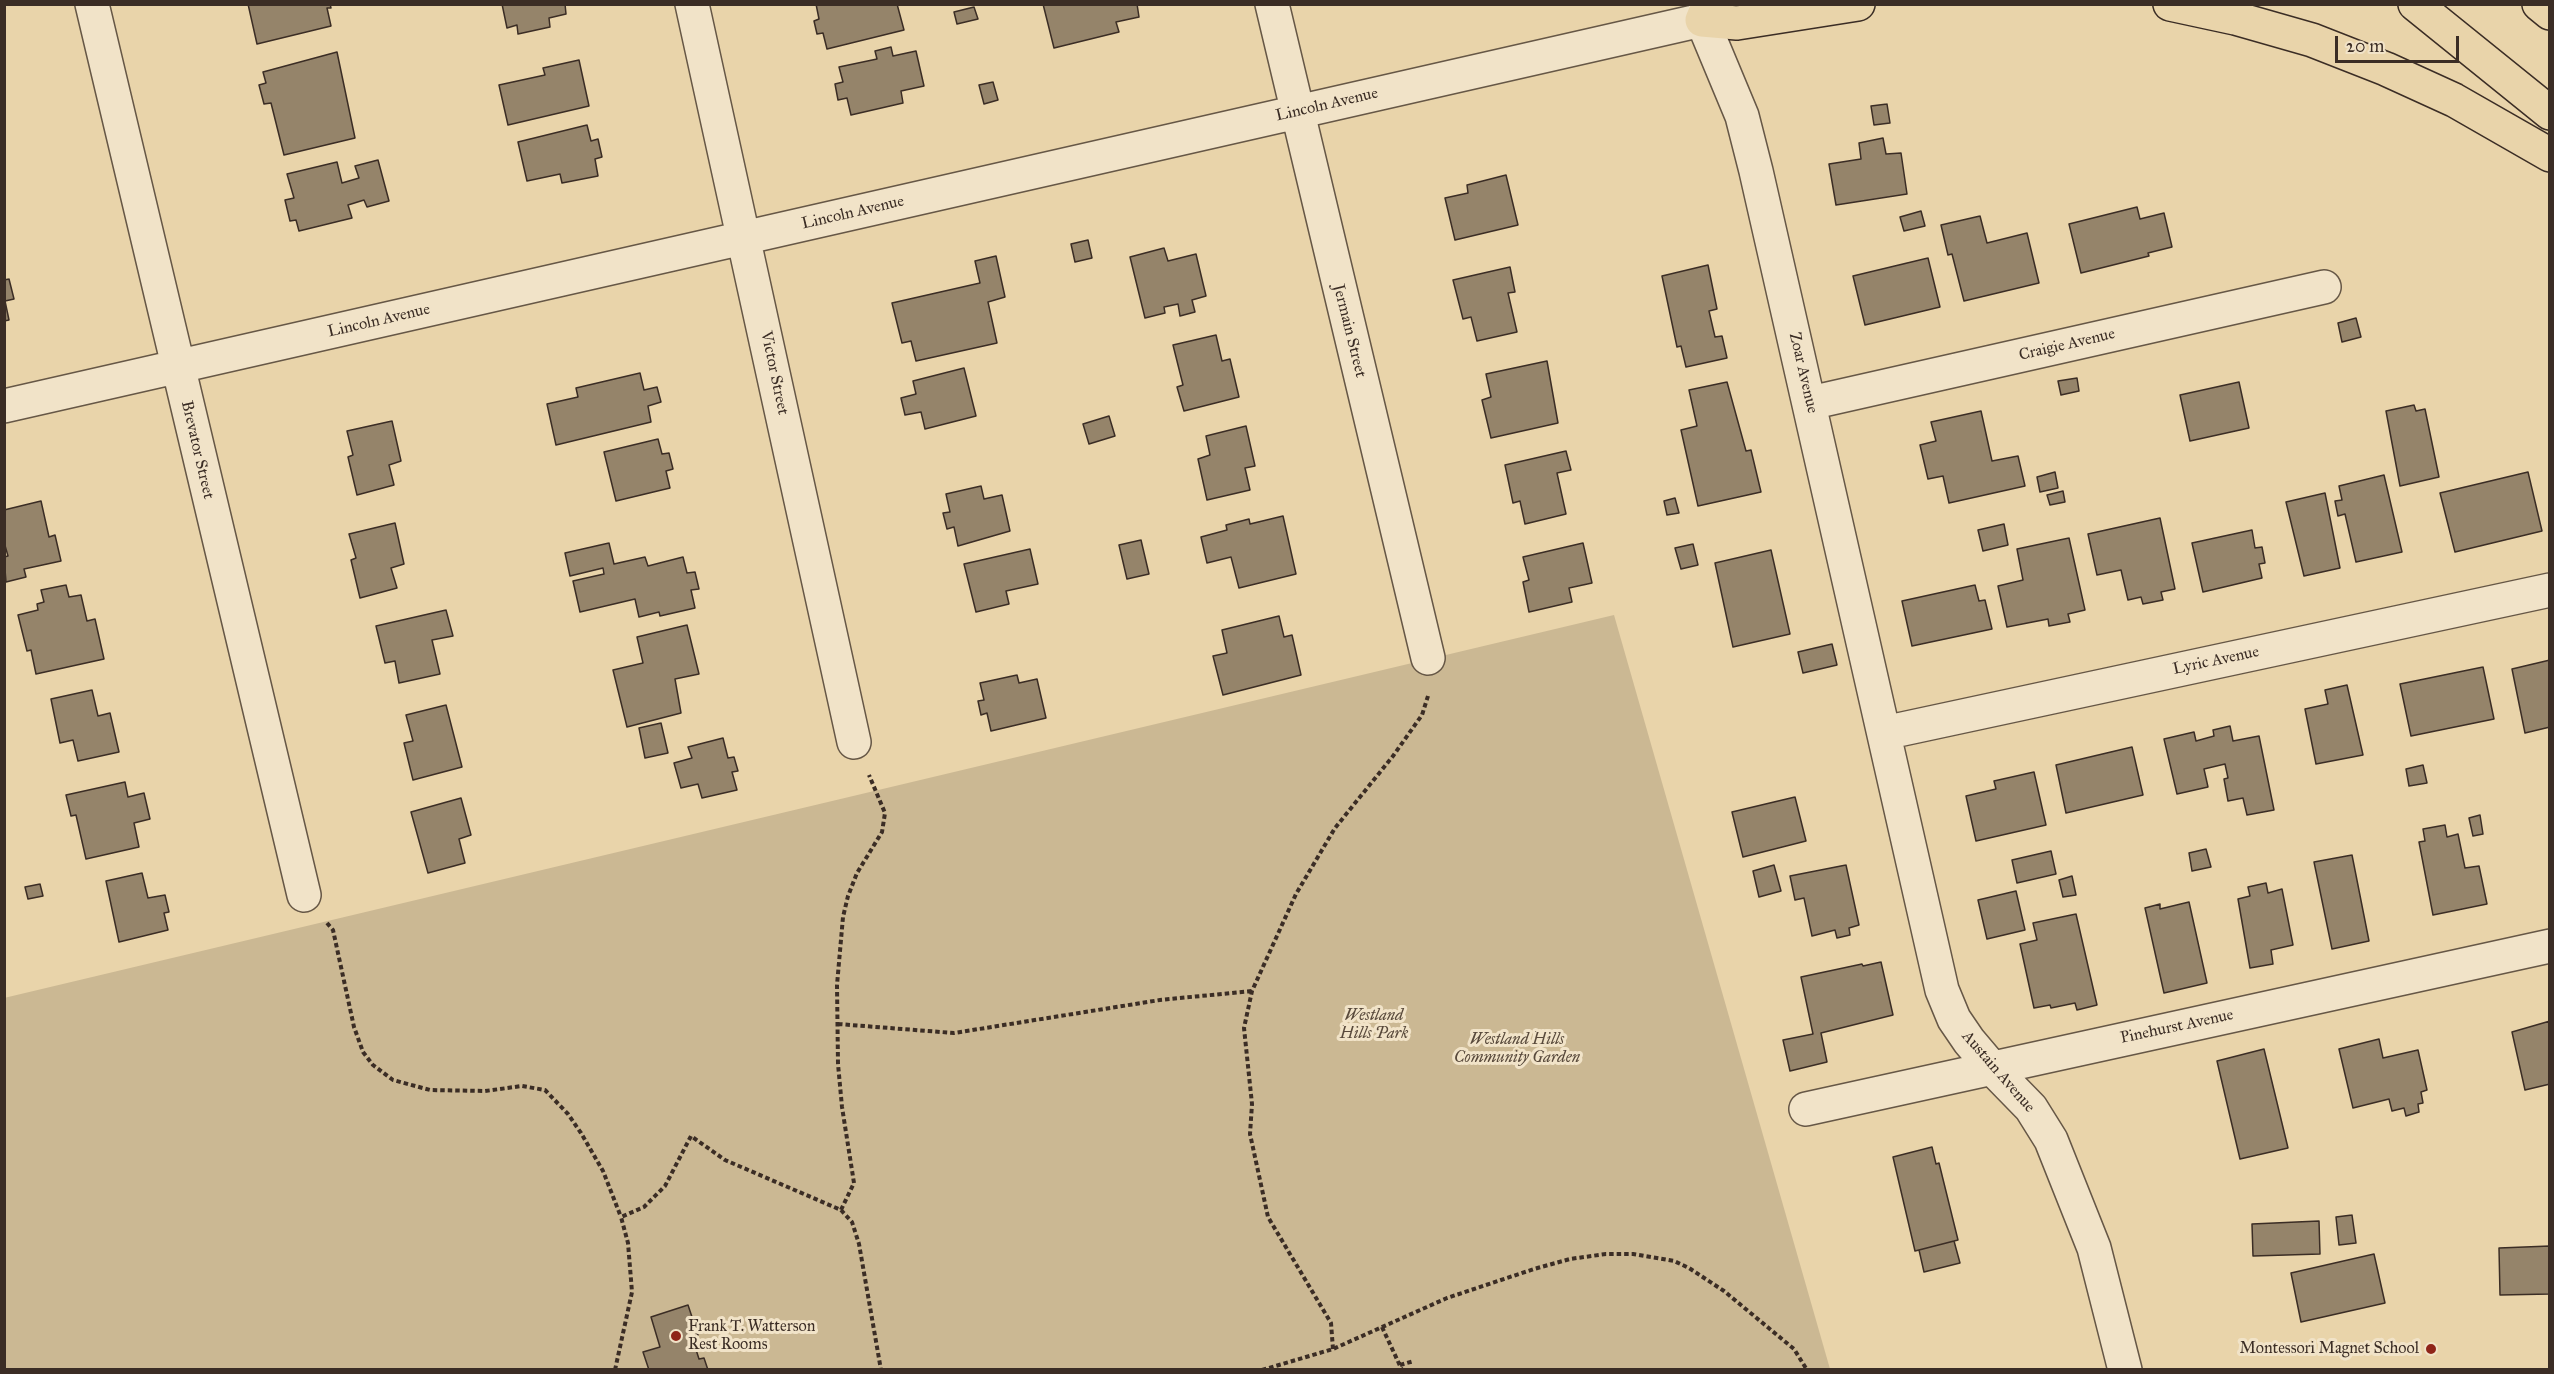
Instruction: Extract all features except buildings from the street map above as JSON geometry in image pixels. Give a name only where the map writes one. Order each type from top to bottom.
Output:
[{"type":"highway","points":[[1705,12],[1737,23],[1858,4]]},
{"type":"highway","points":[[2170,4],[2235,18],[2312,40],[2386,69],[2454,100],[2550,155]]},
{"type":"highway","points":[[2415,4],[2550,113]]},
{"type":"highway","points":[[2539,4],[2550,14]]},
{"type":"street","name":"Brevator Street","points":[[92,4],[304,896]]},
{"type":"street","name":"Victor Street","points":[[692,4],[854,741]]},
{"type":"street","name":"Jermain Street","points":[[1272,4],[1428,658]]},
{"type":"street","name":"Lincoln Avenue","points":[[4,406],[1296,112],[1705,12]]},
{"type":"street","name":"Zoar Avenue","points":[[1705,12],[1742,116],[1810,403],[1884,733]]},
{"type":"street","name":"Craigie Avenue","points":[[1810,403],[2324,287]]},
{"type":"street","name":"Lyric Avenue","points":[[1884,733],[2550,590]]},
{"type":"street","name":"Austain Avenue","points":[[1884,733],[1942,990],[1961,1030],[1990,1067],[2031,1108],[2048,1134],[2094,1248],[2125,1370]]},
{"type":"street","name":"Pinehurst Avenue","points":[[1806,1109],[2550,946]]},
{"type":"path","points":[[1333,1349],[1331,1323],[1268,1217],[1250,1134],[1252,1104],[1244,1028],[1252,991],[1296,894],[1335,828],[1393,756],[1422,715],[1431,680],[1428,658]]},
{"type":"path","points":[[841,1210],[854,1183],[842,1107],[838,1024],[837,985],[843,917],[857,873],[882,832],[885,813],[854,741]]},
{"type":"path","points":[[304,896],[333,930],[354,1027],[363,1052],[373,1065],[393,1080],[430,1090],[485,1091],[522,1086],[545,1090],[581,1133],[603,1171],[621,1217],[628,1244],[632,1292],[615,1370]]},
{"type":"path","points":[[838,1024],[954,1034],[1160,1000],[1252,991]]},
{"type":"path","points":[[621,1217],[644,1207],[665,1186],[691,1136],[725,1160],[841,1210],[852,1222],[859,1244],[881,1370]]},
{"type":"path","points":[[1262,1370],[1333,1349],[1447,1298],[1570,1259],[1606,1254],[1633,1254],[1674,1262],[1689,1268],[1724,1291],[1794,1349],[1807,1370]]},
{"type":"path","points":[[1382,1327],[1401,1367],[1414,1361]]},
{"type":"green space","name":"Westland Hills Park","points":[[1614,615],[1830,1369],[5,1369],[4,998]]},
{"type":"place","name":"Frank T. Watterson Rest Rooms","points":[[676,1336]]},
{"type":"place","name":"Montessori Magnet School","points":[[2431,1349]]},
{"type":"park label","name":"Westland Hills Community Garden","points":[[1517,1049]]}]
